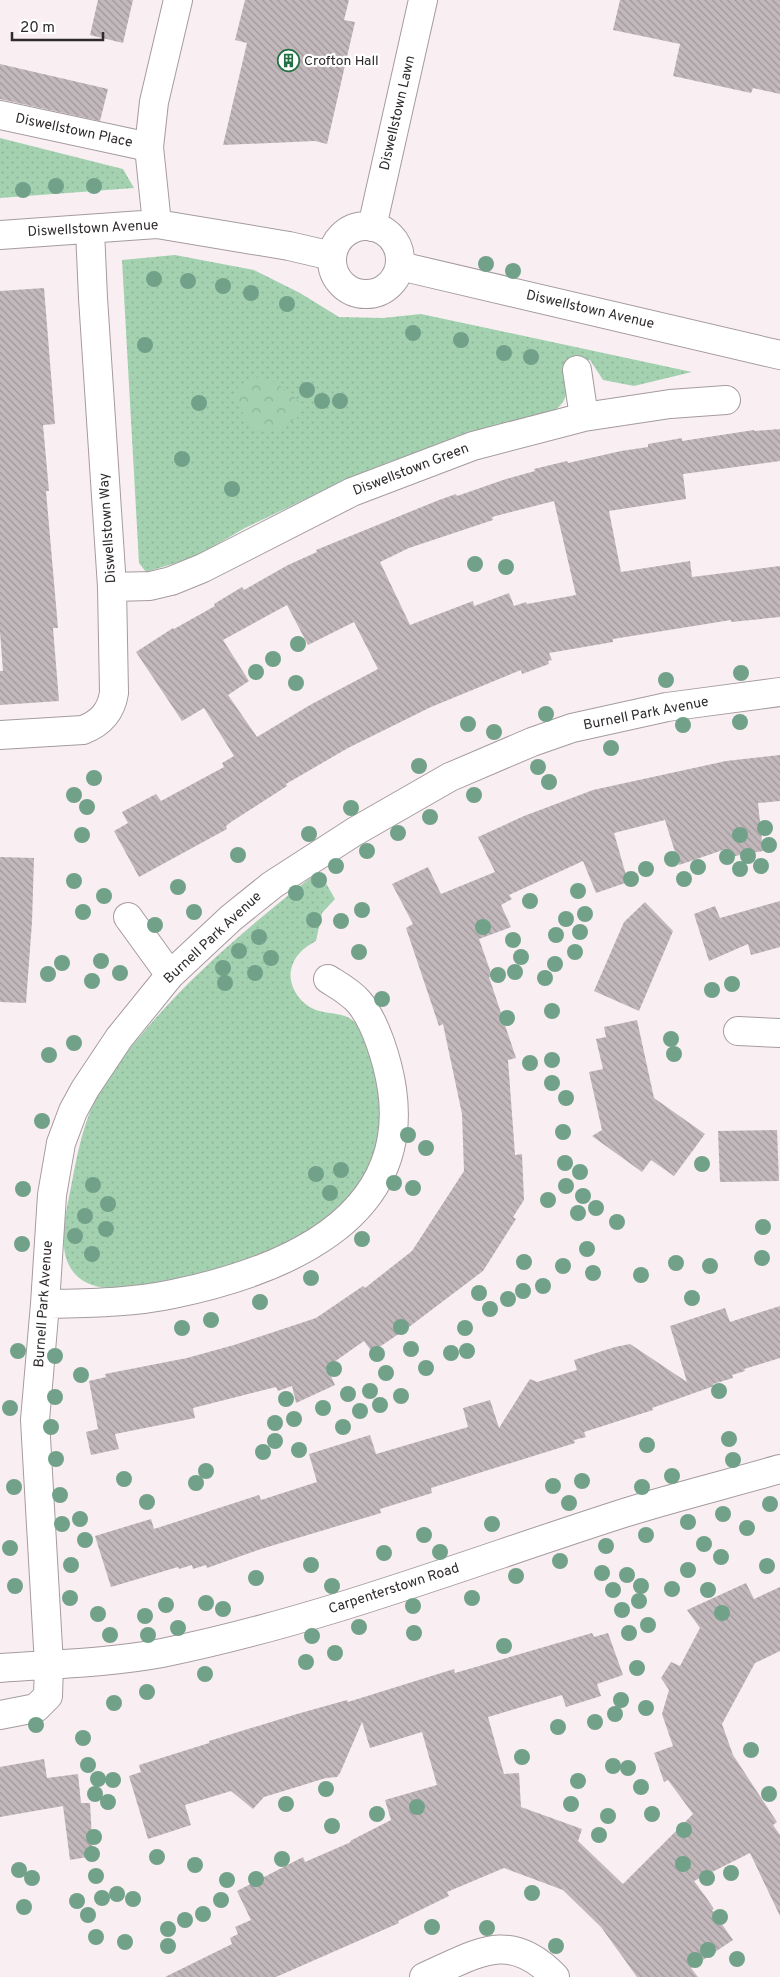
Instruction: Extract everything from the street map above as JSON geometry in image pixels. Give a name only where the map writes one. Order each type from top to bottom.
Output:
[{"type":"street","name":"Diswellstown Place","points":[[157,224],[149,147],[154,102],[178,0]]},
{"type":"street","name":"Diswellstown Lawn","points":[[372,227],[423,0]]},
{"type":"street","name":"Diswellstown Place","points":[[0,114],[149,147]]},
{"type":"street","name":"Diswellstown Avenue","points":[[0,235],[157,224],[289,246],[332,256]]},
{"type":"street","points":[[361,226],[372,227],[382,230],[391,236],[397,245],[400,255],[400,266],[396,277],[389,286],[378,292],[367,294],[345,287],[335,273],[332,256],[342,236],[361,226]]},
{"type":"street","name":"Diswellstown Way","points":[[0,735],[83,730],[93,726],[108,713],[114,693],[112,587],[90,230]]},
{"type":"street","name":"Diswellstown Avenue","points":[[400,266],[780,355]]},
{"type":"street","points":[[577,370],[584,417]]},
{"type":"street","name":"Diswellstown Green","points":[[112,587],[139,587],[171,581],[203,568],[352,492],[473,446],[584,417],[670,404],[726,400]]},
{"type":"street","name":"Burnell Park Avenue","points":[[0,1715],[36,1708],[48,1696],[49,1665],[35,1420],[52,1195],[57,1161],[66,1127],[85,1090],[119,1038],[170,975],[272,884],[295,868],[411,798],[460,772],[532,742],[572,728],[667,707],[780,692]]},
{"type":"street","points":[[128,917],[170,975]]},
{"type":"street","points":[[45,1304],[129,1300],[172,1294],[218,1283],[289,1257],[316,1242],[353,1214],[375,1186],[384,1170],[395,1118],[394,1102],[385,1060],[367,1015],[359,1002],[349,992],[328,979]]},
{"type":"street","points":[[738,1031],[780,1033]]},
{"type":"street","name":"Carpenterstown Road","points":[[0,1668],[104,1661],[159,1653],[286,1622],[416,1583],[627,1512],[780,1469]]},
{"type":"street","points":[[424,1977],[472,1954],[508,1950],[521,1952],[537,1961],[554,1977]]},
{"type":"green space","points":[[0,138],[123,169],[134,188],[0,198]]},
{"type":"green space","points":[[175,255],[254,270],[300,293],[339,317],[383,318],[421,314],[692,372],[634,386],[603,380],[590,360],[565,362],[566,394],[564,400],[554,411],[389,462],[337,484],[245,528],[195,557],[146,572],[139,563],[122,260]]},
{"type":"green space","points":[[259,377],[278,384],[288,391],[302,405],[299,416],[269,431],[257,431],[251,428],[233,394],[244,383]]},
{"type":"green space","points":[[319,871],[335,899],[322,913],[316,941],[303,950],[294,961],[291,970],[291,982],[296,994],[310,1007],[351,1019],[361,1029],[366,1040],[380,1093],[383,1116],[378,1151],[369,1171],[350,1195],[314,1227],[291,1242],[259,1255],[205,1273],[147,1286],[106,1288],[92,1285],[83,1280],[75,1274],[65,1255],[65,1220],[82,1137],[94,1101],[100,1090],[129,1050],[187,984],[251,926]]},
{"type":"building","points":[[98,0],[133,0],[123,43],[90,35]]},
{"type":"building","name":"Crofton Hall","points":[[245,0],[349,0],[344,20],[355,22],[327,144],[315,141],[223,145],[247,43],[235,40]]},
{"type":"building","points":[[620,0],[780,0],[780,94],[753,88],[751,93],[673,76],[680,44],[613,30]]},
{"type":"building","points":[[0,64],[108,89],[100,121],[0,99]]},
{"type":"building","points":[[44,288],[55,424],[43,425],[49,491],[46,491],[58,628],[53,628],[59,701],[0,705],[0,671],[3,671],[0,632],[0,291]]},
{"type":"building","points":[[780,429],[780,461],[683,474],[686,499],[609,511],[621,572],[690,561],[692,577],[780,566],[780,617],[731,622],[731,620],[613,639],[613,642],[549,653],[552,660],[548,661],[549,664],[522,674],[521,670],[431,707],[348,748],[286,784],[287,786],[231,822],[226,826],[227,829],[139,877],[114,831],[128,823],[122,812],[156,794],[161,801],[224,767],[222,763],[234,756],[204,708],[182,721],[136,652],[173,628],[215,606],[214,604],[242,587],[244,590],[288,565],[317,552],[316,550],[439,500],[535,471],[534,469],[567,461],[568,463],[648,447],[648,444],[682,438],[682,441]],"holes":[[[554,501],[576,595],[527,604],[526,602],[514,606],[509,593],[474,606],[473,601],[410,625],[380,562],[409,548],[493,520],[492,517]],[[287,605],[308,645],[354,622],[378,669],[310,705],[257,737],[228,695],[249,681],[223,640]]]},
{"type":"building","points":[[780,755],[780,801],[758,803],[763,851],[724,858],[723,850],[679,865],[665,820],[614,833],[628,882],[596,893],[583,861],[509,895],[512,899],[501,905],[511,927],[479,939],[492,976],[489,977],[516,1058],[508,1060],[515,1155],[522,1154],[524,1200],[513,1217],[516,1219],[483,1271],[409,1327],[372,1352],[364,1341],[327,1367],[335,1385],[296,1403],[292,1386],[278,1391],[276,1387],[193,1408],[195,1418],[115,1434],[119,1449],[91,1455],[86,1432],[98,1429],[89,1381],[106,1377],[105,1374],[187,1358],[234,1345],[316,1318],[363,1286],[365,1288],[412,1251],[464,1171],[462,1114],[443,1024],[439,1026],[406,928],[413,924],[392,884],[428,867],[441,894],[495,872],[478,837],[524,816],[593,790],[726,761]]},
{"type":"building","points":[[0,857],[34,858],[32,922],[26,1003],[0,1002]]},
{"type":"building","points":[[780,901],[780,947],[751,955],[748,944],[709,961],[694,914],[715,906],[720,918]]},
{"type":"building","points":[[645,902],[673,931],[639,1011],[594,991],[624,922]]},
{"type":"building","points":[[637,1020],[654,1098],[705,1134],[674,1176],[651,1160],[642,1172],[592,1136],[602,1130],[589,1072],[603,1069],[596,1039],[606,1037],[604,1027]]},
{"type":"building","points":[[777,1130],[779,1181],[720,1182],[718,1131]]},
{"type":"building","points":[[780,1306],[780,1358],[744,1369],[745,1371],[732,1375],[733,1378],[713,1384],[714,1386],[652,1408],[653,1410],[584,1432],[586,1437],[574,1440],[575,1443],[431,1488],[432,1493],[380,1509],[381,1513],[261,1549],[207,1568],[206,1565],[193,1569],[192,1565],[179,1569],[178,1567],[111,1587],[95,1536],[151,1519],[154,1529],[259,1495],[261,1500],[317,1482],[309,1454],[370,1435],[376,1454],[468,1427],[463,1408],[490,1400],[499,1428],[530,1379],[537,1382],[577,1370],[574,1360],[615,1347],[630,1344],[687,1382],[670,1326],[725,1308],[730,1322]]},
{"type":"building","points":[[746,1583],[754,1599],[780,1587],[780,1651],[755,1663],[722,1724],[733,1755],[777,1822],[773,1825],[780,1835],[780,1916],[750,1853],[694,1881],[733,1940],[691,1968],[698,1977],[637,1977],[601,1927],[563,1890],[504,1868],[447,1892],[449,1896],[398,1921],[399,1923],[276,1977],[165,1977],[232,1944],[230,1938],[238,1934],[235,1927],[251,1920],[237,1891],[303,1857],[305,1862],[351,1842],[391,1820],[385,1800],[437,1785],[422,1732],[370,1748],[362,1722],[337,1777],[326,1778],[264,1797],[253,1809],[231,1791],[185,1805],[191,1825],[148,1839],[129,1776],[141,1772],[139,1765],[297,1714],[347,1700],[348,1702],[454,1669],[455,1673],[592,1633],[594,1637],[608,1633],[623,1675],[597,1684],[601,1696],[566,1707],[562,1695],[488,1717],[504,1774],[519,1773],[521,1807],[582,1829],[578,1841],[623,1884],[693,1814],[668,1780],[664,1782],[654,1753],[673,1746],[662,1714],[669,1690],[661,1678],[671,1662],[680,1666],[700,1628],[687,1610]]},
{"type":"building","points":[[44,1759],[47,1778],[78,1774],[81,1803],[90,1803],[93,1856],[70,1860],[63,1806],[0,1817],[0,1767]]},
{"type":"place","name":"Crofton Hall","points":[[288,61]]}]
